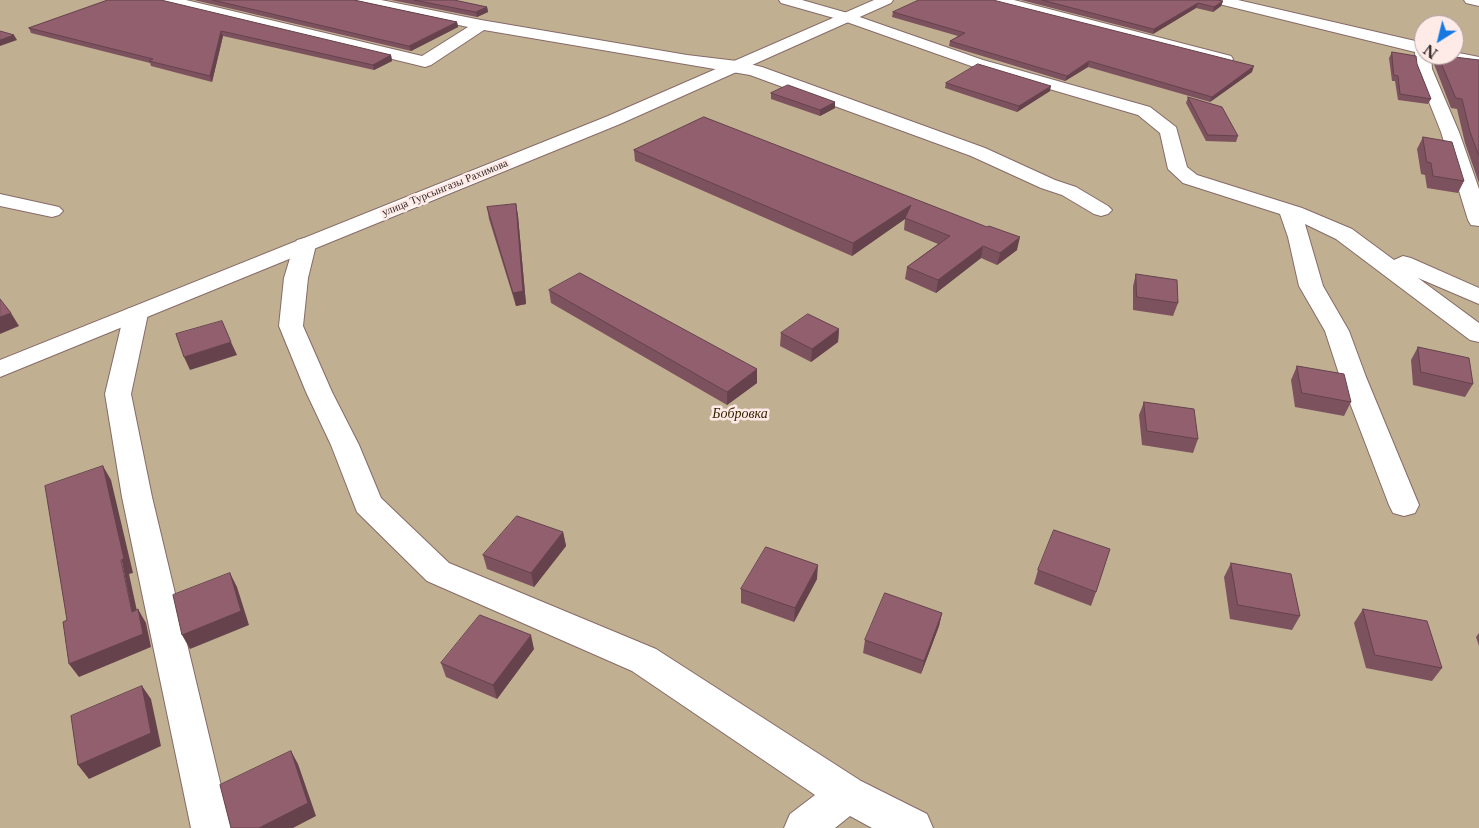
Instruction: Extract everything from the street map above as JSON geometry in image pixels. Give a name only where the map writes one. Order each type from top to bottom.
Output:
[{"type":"street","points":[[168,0],[425,62],[481,25]]},
{"type":"street","points":[[360,0],[481,25],[687,60],[737,66],[858,107],[978,152],[1048,184],[1069,191],[1101,210]]},
{"type":"street","points":[[786,0],[846,17],[977,63],[1144,111],[1169,131],[1178,169],[1190,179],[1289,210],[1344,234],[1428,276],[1479,297]]},
{"type":"street","name":"улица Турсынгазы Рахимова","points":[[0,369],[614,120],[886,0]]},
{"type":"street","points":[[997,0],[1225,59]]},
{"type":"street","points":[[1220,0],[1414,46]]},
{"type":"street","points":[[1471,0],[1479,2]]},
{"type":"street","points":[[1464,59],[1479,62]]},
{"type":"street","points":[[1424,65],[1450,132],[1479,220]]},
{"type":"street","points":[[0,200],[52,211]]},
{"type":"street","points":[[1289,210],[1299,237],[1311,286],[1337,331],[1353,377],[1404,505]]},
{"type":"street","points":[[1344,234],[1479,335]]},
{"type":"street","points":[[305,245],[296,278],[291,326],[319,392],[345,445],[368,504],[438,572],[644,660],[848,794],[913,828]]},
{"type":"street","points":[[136,314],[118,394],[137,498],[211,828]]},
{"type":"street","points":[[804,828],[848,794]]},
{"type":"green space","name":"Бобровка","points":[[0,0],[1479,0],[1479,828],[0,828]]},
{"type":"building","points":[[108,0],[161,0],[391,55],[373,65],[221,31],[210,76],[149,61],[153,59],[29,28]]},
{"type":"building","points":[[213,0],[354,0],[457,22],[409,46]]},
{"type":"building","points":[[414,0],[454,0],[487,7],[476,12]]},
{"type":"building","points":[[919,0],[993,0],[1254,66],[1212,97],[1089,61],[1067,76],[950,41],[965,33],[893,12]]},
{"type":"building","points":[[1042,0],[1223,1],[1214,7],[1198,3],[1154,29]]},
{"type":"building","points":[[0,31],[14,35],[0,40]]},
{"type":"building","points":[[1392,52],[1414,56],[1414,65],[1417,65],[1431,99],[1400,94],[1398,76],[1394,75]]},
{"type":"building","points":[[1464,58],[1479,60],[1479,156],[1470,132],[1462,99],[1456,98],[1442,65],[1464,65]]},
{"type":"building","points":[[978,64],[1051,86],[1019,106],[946,83]]},
{"type":"building","points":[[788,85],[835,102],[820,110],[771,93]]},
{"type":"building","points":[[1188,97],[1222,107],[1238,136],[1208,135]]},
{"type":"building","points":[[704,117],[987,227],[989,226],[1020,237],[1000,253],[983,246],[938,280],[907,267],[950,236],[905,218],[911,205],[853,243],[634,150]]},
{"type":"building","points":[[1423,137],[1452,142],[1464,181],[1433,176],[1431,163],[1427,162]]},
{"type":"building","points":[[516,204],[523,291],[513,293],[487,207]]},
{"type":"building","points":[[580,273],[757,369],[727,392],[549,290]]},
{"type":"building","points":[[1136,274],[1177,280],[1178,303],[1137,297]]},
{"type":"building","points":[[0,299],[11,313],[0,317]]},
{"type":"building","points":[[808,314],[839,329],[812,349],[781,333]]},
{"type":"building","points":[[222,321],[231,342],[184,357],[176,334]]},
{"type":"building","points":[[1418,347],[1469,358],[1473,384],[1421,372]]},
{"type":"building","points":[[1297,366],[1344,374],[1351,402],[1302,393]]},
{"type":"building","points":[[1144,402],[1194,409],[1198,439],[1147,431]]},
{"type":"building","points":[[103,466],[124,559],[121,560],[132,612],[138,609],[143,634],[69,664],[63,622],[67,620],[45,486]]},
{"type":"building","points":[[517,516],[563,532],[531,573],[483,555]]},
{"type":"building","points":[[1054,530],[1110,549],[1096,592],[1038,570]]},
{"type":"building","points":[[766,547],[818,565],[795,608],[741,589]]},
{"type":"building","points":[[1231,563],[1291,574],[1300,616],[1238,605]]},
{"type":"building","points":[[230,573],[241,611],[182,635],[173,595]]},
{"type":"building","points":[[885,593],[942,613],[924,661],[865,640]]},
{"type":"building","points":[[1363,609],[1427,621],[1442,668],[1375,655]]},
{"type":"building","points":[[480,615],[531,635],[493,685],[441,663]]},
{"type":"building","points":[[142,686],[151,733],[78,765],[71,716]]},
{"type":"building","points":[[291,751],[308,803],[259,828],[231,828],[220,785]]}]
